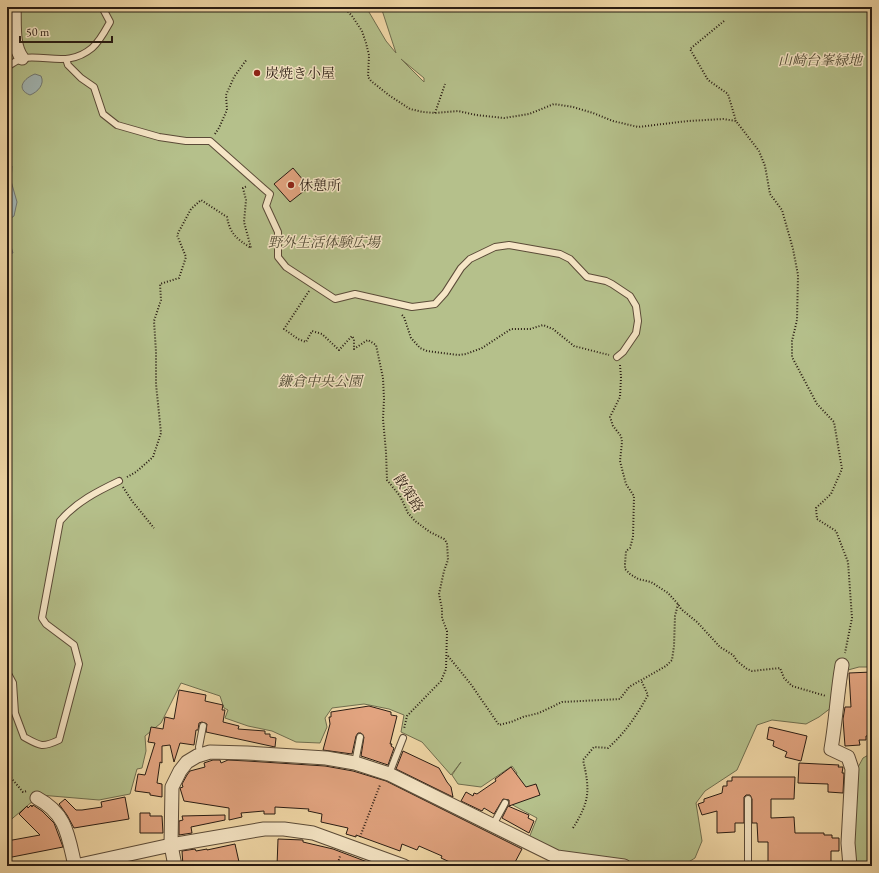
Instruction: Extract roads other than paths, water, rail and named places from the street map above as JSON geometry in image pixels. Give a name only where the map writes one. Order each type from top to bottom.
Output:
[{"type":"street","points":[[14,7],[15,41],[19,54],[22,58]]},
{"type":"street","points":[[842,666],[837,691],[831,749],[848,757],[852,769],[848,842],[850,866]]},
{"type":"street","points":[[174,866],[170,845],[172,787],[180,771],[187,762],[200,755],[210,752],[326,758],[355,763],[387,773],[493,825],[556,862],[624,866]]},
{"type":"street","points":[[37,798],[48,804],[55,811],[66,828],[75,866],[170,845],[264,829],[284,829],[313,832],[404,866]]},
{"type":"lane","points":[[7,67],[22,58],[66,59],[80,55],[93,47],[103,35],[110,22],[102,7]]},
{"type":"lane","points":[[66,59],[68,65],[81,78],[94,87],[103,114],[117,125],[159,137],[186,141],[210,142],[270,194],[266,206],[278,232],[278,257],[286,267],[335,299],[355,294],[412,307],[435,304],[445,293],[461,268],[470,259],[495,247],[509,245],[560,254],[570,259],[587,277],[606,281],[630,296],[636,306],[638,321],[636,333],[623,352],[617,357]]},
{"type":"lane","points":[[7,672],[13,683],[15,713],[24,737],[40,746],[51,744],[59,740],[79,664],[74,645],[46,624],[42,618],[60,520],[68,511],[91,495],[119,481]]},
{"type":"lane","points":[[200,755],[199,747],[203,726]]},
{"type":"lane","points":[[355,763],[360,737]]},
{"type":"lane","points":[[387,773],[403,738]]},
{"type":"lane","points":[[748,799],[748,866]]},
{"type":"lane","points":[[493,825],[505,803]]},
{"type":"place","name":"炭焼き小屋","points":[[257,73]]},
{"type":"place","name":"休憩所","points":[[291,185]]},
{"type":"park label","name":"山崎台峯緑地","points":[[820,60]]},
{"type":"park label","name":"野外生活体験広場","points":[[324,242]]},
{"type":"park label","name":"鎌倉中央公園","points":[[320,381]]}]
